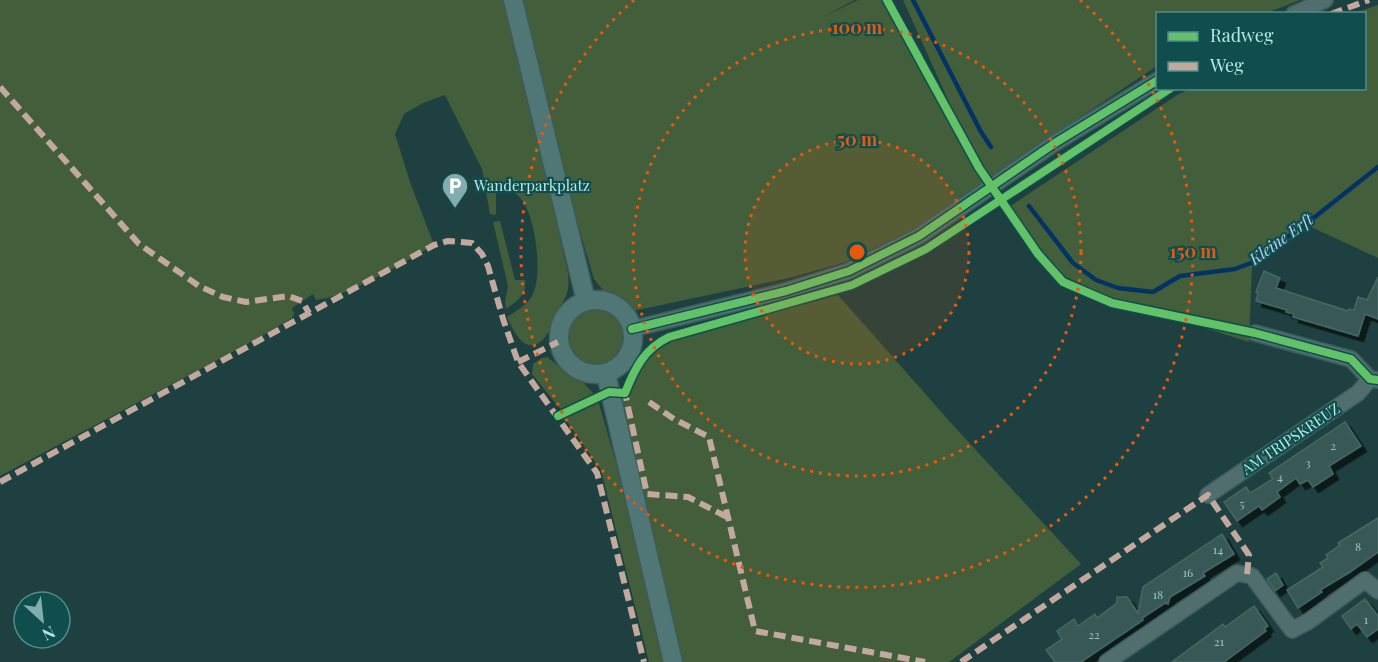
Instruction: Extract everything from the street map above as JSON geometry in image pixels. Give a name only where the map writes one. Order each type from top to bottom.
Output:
[{"type":"main road","points":[[513,0],[586,301]]},
{"type":"main road","points":[[603,300],[619,307],[629,320],[632,329],[633,339],[627,359],[618,368],[606,374],[593,375],[580,372],[568,363],[558,342],[559,327],[566,314],[577,304],[586,301],[603,300]]},
{"type":"main road","points":[[606,374],[674,662]]},
{"type":"street","points":[[1299,12],[1326,0]]},
{"type":"street","points":[[632,329],[786,291],[849,271],[919,236],[992,188],[1054,143],[1156,81]]},
{"type":"street","points":[[1255,333],[1352,359],[1374,380]]},
{"type":"street","name":"AM TRIPSKREUZ","points":[[1208,495],[1374,380]]},
{"type":"street","points":[[1107,662],[1237,573],[1252,576],[1292,630],[1309,621],[1365,580],[1378,591]]},
{"type":"green space","points":[[0,0],[506,0],[568,273],[567,292],[549,331],[541,341],[535,345],[529,345],[518,337],[507,317],[527,302],[535,287],[537,251],[529,214],[524,203],[513,191],[496,193],[496,215],[490,214],[482,169],[445,95],[423,103],[404,114],[395,134],[434,245],[360,286],[316,300],[313,294],[292,308],[294,314],[292,318],[260,337],[0,476]]},
{"type":"green space","points":[[521,0],[855,0],[821,18],[858,0],[893,0],[939,104],[983,183],[917,227],[846,262],[793,277],[633,311],[603,290],[594,279],[573,208]]},
{"type":"green space","points":[[903,0],[1300,0],[1270,12],[1156,12],[1156,67],[989,178],[963,133]]},
{"type":"green space","points":[[1378,5],[1378,258],[1309,226],[1252,266],[1249,342],[1110,298],[1068,278],[1033,256],[1006,209],[1177,95],[1188,90],[1366,90],[1366,12],[1358,12]]},
{"type":"green space","points":[[500,221],[515,280],[525,280],[523,294],[506,309],[508,286],[493,222]]},
{"type":"green space","points":[[838,295],[951,423],[1081,564],[949,662],[682,662],[640,491],[622,401],[648,355],[655,348],[670,340]]},
{"type":"green space","points":[[594,306],[606,308],[617,315],[624,326],[626,338],[624,350],[617,361],[606,368],[594,370],[582,368],[571,361],[564,350],[562,338],[564,326],[571,315],[582,308]]},
{"type":"green space","points":[[547,357],[573,377],[579,378],[595,395],[573,408],[562,411],[532,374],[533,364]]},
{"type":"green space","points":[[598,400],[616,463],[665,662],[649,662],[601,470],[566,420],[568,415]]},
{"type":"building","points":[[1264,271],[1280,278],[1276,288],[1348,311],[1349,309],[1354,310],[1358,297],[1367,300],[1378,277],[1378,319],[1365,314],[1358,336],[1293,317],[1294,314],[1286,312],[1287,310],[1256,301],[1258,293],[1256,292]]},
{"type":"building","points":[[1345,422],[1361,446],[1329,466],[1333,474],[1313,487],[1308,480],[1300,484],[1296,478],[1277,492],[1280,497],[1262,510],[1259,506],[1237,521],[1224,502],[1246,487],[1250,493],[1273,479],[1269,473]]},
{"type":"building","points":[[1378,518],[1378,552],[1320,590],[1322,592],[1298,608],[1287,590],[1323,567],[1320,563],[1328,558],[1326,555],[1340,545],[1338,543]]},
{"type":"building","points":[[1222,534],[1234,554],[1203,573],[1205,576],[1170,597],[1168,604],[1165,603],[1142,618],[1143,620],[1081,662],[1055,662],[1046,650],[1062,639],[1057,631],[1074,619],[1078,626],[1095,614],[1097,618],[1117,603],[1117,597],[1127,597],[1138,613],[1143,587]]},
{"type":"building","points":[[1276,573],[1283,585],[1275,591],[1267,579]]},
{"type":"building","points":[[1365,599],[1378,616],[1378,629],[1367,637],[1357,624],[1351,629],[1342,616]]},
{"type":"building","points":[[1254,606],[1268,626],[1264,629],[1266,631],[1224,662],[1172,662],[1223,624],[1225,627]]},
{"type":"waterway","name":"Kleine Erft","points":[[913,0],[981,132],[991,147]]},
{"type":"waterway","name":"Kleine Erft","points":[[1029,206],[1073,263],[1096,280],[1118,288],[1153,292],[1180,276],[1235,269],[1251,263],[1306,224],[1378,167]]},
{"type":"marked path","points":[[1336,12],[1369,0]]},
{"type":"marked path","points":[[0,87],[139,244],[199,286],[223,297],[246,302],[288,296],[302,301],[309,313]]},
{"type":"marked path","points":[[0,482],[434,245],[448,241],[472,243],[482,254],[488,266],[518,362],[597,473],[644,662]]},
{"type":"marked path","points":[[518,362],[558,342]]},
{"type":"marked path","points":[[626,389],[647,494],[688,497],[729,518]]},
{"type":"marked path","points":[[649,402],[674,419],[709,437],[755,631],[925,662]]},
{"type":"marked path","points":[[961,662],[1208,495],[1249,555],[1247,575]]},
{"type":"cycle path","points":[[887,0],[979,168],[1038,254],[1063,282],[1112,303],[1255,333],[1351,359],[1370,379],[1378,380]]},
{"type":"cycle path","points":[[632,329],[786,291],[849,271],[919,236],[1055,143],[1156,81]]},
{"type":"cycle path","points":[[558,416],[609,392],[625,393],[641,360],[653,347],[669,337],[852,285],[926,249],[1168,90]]},
{"type":"place","name":"Wanderparkplatz","points":[[455,209]]}]
